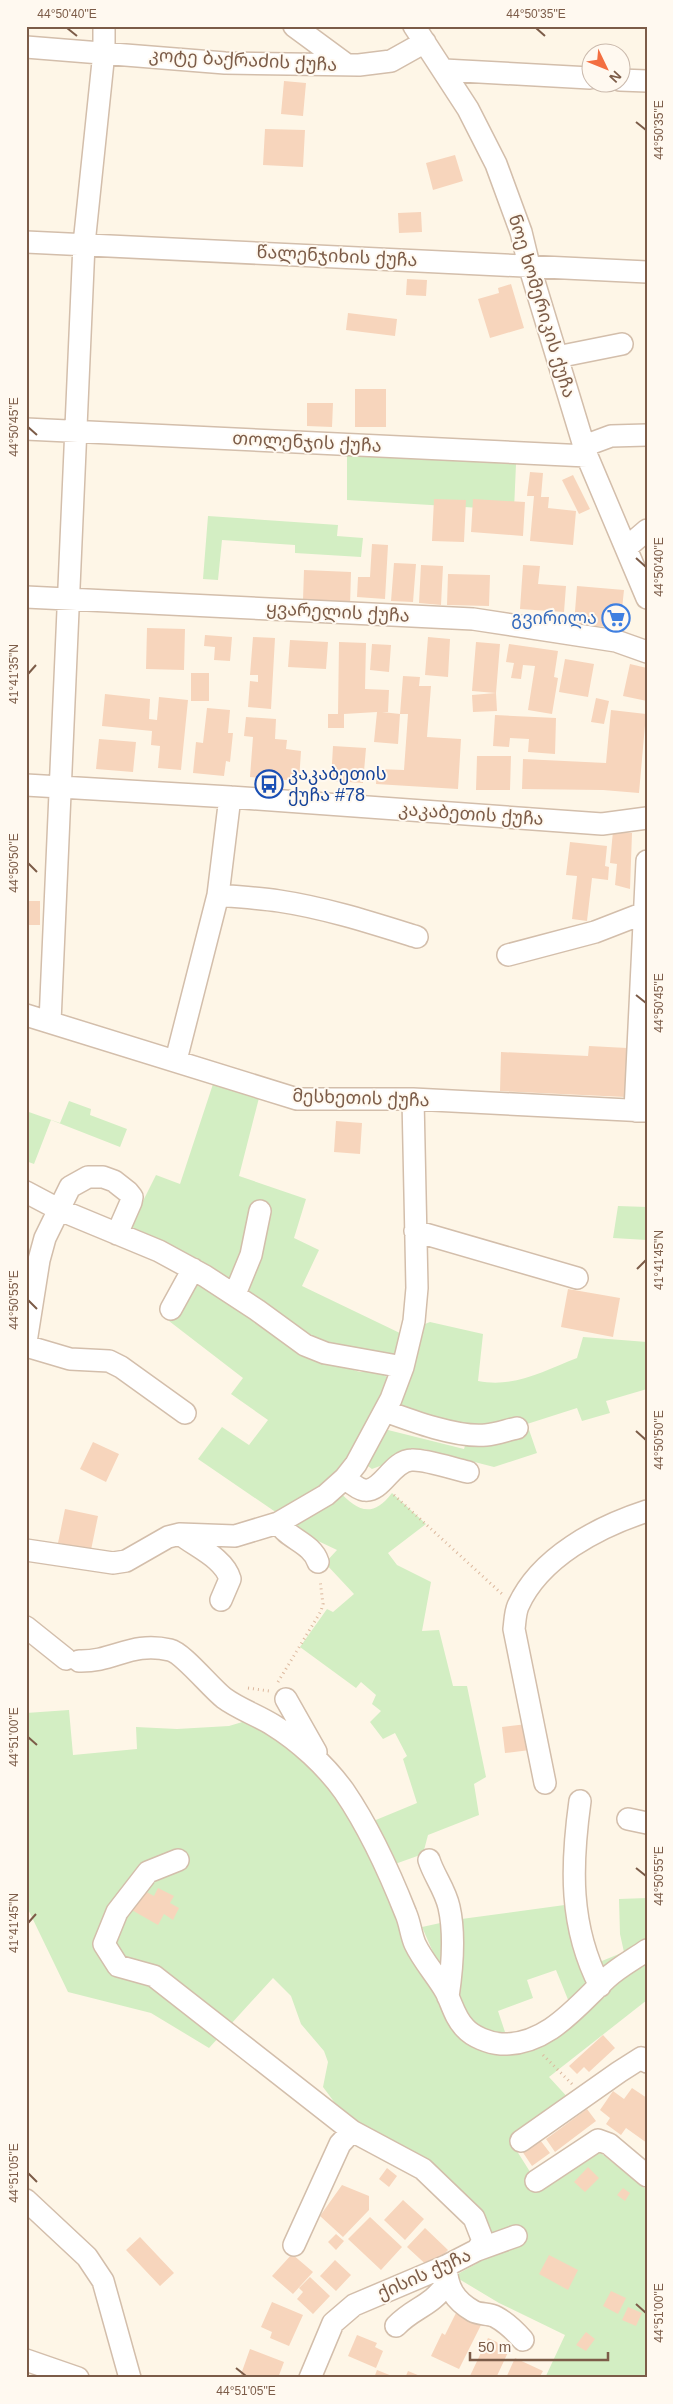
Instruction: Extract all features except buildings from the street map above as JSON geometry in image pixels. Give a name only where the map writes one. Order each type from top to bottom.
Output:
[{"type":"street","points":[[50,1022],[62,787],[84,244],[104,52],[104,26]]},
{"type":"street","points":[[294,26],[347,65]]},
{"type":"street","name":"კოტე ბაქრაძის ქუჩა","points":[[26,47],[225,63],[347,65],[391,61],[419,34]]},
{"type":"street","name":"ნოე ხომერიკის ქუჩა","points":[[419,34],[468,108],[496,164],[521,232],[529,265],[586,451],[647,598]]},
{"type":"street","points":[[444,70],[580,77]]},
{"type":"street","points":[[630,80],[647,81]]},
{"type":"street","name":"წალენჯიხის ქუჩა","points":[[26,242],[647,272]]},
{"type":"street","points":[[557,357],[622,344]]},
{"type":"street","name":"თოლენჯის ქუჩა","points":[[26,428],[586,451]]},
{"type":"street","points":[[586,451],[611,436],[647,435]]},
{"type":"street","points":[[626,548],[647,530]]},
{"type":"street","name":"ყვარელის ქუჩა","points":[[26,597],[473,619],[616,641],[647,652]]},
{"type":"street","name":"კაკაბეთის ქუჩა","points":[[26,785],[230,797],[602,824],[647,818]]},
{"type":"street","points":[[176,1060],[218,896],[230,797]]},
{"type":"street","points":[[641,1111],[644,913],[647,860]]},
{"type":"street","points":[[218,896],[279,901],[320,909],[358,918],[417,937]]},
{"type":"street","points":[[508,955],[595,932],[644,913]]},
{"type":"street","name":"მესხეთის ქუჩა","points":[[26,1016],[176,1060],[297,1099],[413,1099],[641,1111]]},
{"type":"street","points":[[26,1550],[113,1563],[126,1561],[168,1537],[180,1534],[235,1536],[278,1522],[326,1495],[345,1478],[356,1464],[385,1411],[403,1367],[414,1321],[417,1288],[413,1099]]},
{"type":"street","points":[[26,1342],[39,1260],[45,1238],[70,1188],[78,1182],[95,1176],[114,1181],[132,1197],[132,1202],[117,1234]]},
{"type":"street","points":[[26,1192],[60,1210],[158,1251],[193,1269],[235,1294],[305,1345],[325,1353],[403,1367]]},
{"type":"street","points":[[235,1294],[251,1255],[260,1211]]},
{"type":"street","points":[[415,1231],[576,1278]]},
{"type":"street","points":[[171,1309],[193,1269]]},
{"type":"street","points":[[26,1346],[70,1359],[94,1358],[109,1361],[185,1413]]},
{"type":"street","points":[[385,1411],[436,1428],[474,1435],[486,1435],[517,1428]]},
{"type":"street","points":[[345,1478],[365,1490],[371,1490],[398,1465],[411,1460],[468,1472]]},
{"type":"street","points":[[546,1783],[514,1629],[517,1608],[531,1584],[548,1565],[580,1542],[619,1520],[647,1511]]},
{"type":"street","points":[[278,1522],[281,1528],[310,1549],[318,1562]]},
{"type":"street","points":[[180,1534],[228,1571],[230,1579],[221,1600]]},
{"type":"street","points":[[26,1628],[72,1660],[102,1660],[136,1648],[172,1650],[182,1657],[211,1688],[234,1706],[272,1724],[294,1739],[343,1790],[374,1841],[407,1916],[416,1945],[448,1997],[457,2018],[465,2028],[477,2037],[500,2044],[529,2041],[564,2020],[608,1977],[647,1950]]},
{"type":"street","points":[[281,1694],[327,1772]]},
{"type":"street","points":[[580,1801],[573,1847],[573,1878],[584,1946],[590,1967],[600,1986]]},
{"type":"street","points":[[178,1860],[148,1872],[117,1912],[104,1944],[118,1966],[154,1976],[352,2131],[340,2144],[294,2245]]},
{"type":"street","points":[[429,1860],[442,1885],[449,1908],[451,1975],[448,1997]]},
{"type":"street","points":[[522,2141],[619,2072],[645,2057]]},
{"type":"street","name":"ქისის ქუჩა","points":[[310,2378],[333,2323],[354,2305],[446,2275],[477,2250],[483,2241],[474,2218],[423,2169],[352,2131]]},
{"type":"street","points":[[536,2181],[598,2140],[609,2144],[647,2176]]},
{"type":"street","points":[[26,2200],[87,2257],[103,2281],[130,2378]]},
{"type":"street","points":[[477,2250],[516,2236]]},
{"type":"street","points":[[396,2326],[403,2319],[434,2300],[446,2275]]},
{"type":"street","points":[[446,2275],[457,2299],[474,2312],[495,2316],[512,2328],[523,2340]]},
{"type":"street","points":[[26,2360],[78,2378]]},
{"type":"path","points":[[380,1483],[517,1608]]},
{"type":"path","points":[[281,1694],[321,1611],[318,1562]]},
{"type":"path","points":[[543,2050],[543,2056],[573,2085]]},
{"type":"green space","points":[[347,451],[516,464],[514,510],[347,500]]},
{"type":"green space","points":[[208,516],[338,525],[337,536],[363,538],[361,557],[295,553],[295,545],[222,540],[218,580],[203,579]]},
{"type":"green space","points":[[214,1081],[260,1094],[239,1176],[306,1199],[294,1238],[319,1250],[302,1286],[404,1335],[395,1353],[388,1357],[340,1346],[306,1335],[210,1267],[130,1227],[156,1175],[180,1184]]},
{"type":"green space","points":[[69,1101],[91,1109],[90,1115],[127,1129],[120,1147],[51,1120],[34,1164],[26,1161],[26,1111],[60,1123]]},
{"type":"green space","points":[[618,1206],[647,1207],[647,1240],[613,1238]]},
{"type":"green space","points":[[192,1278],[322,1360],[360,1372],[379,1372],[387,1377],[390,1387],[342,1470],[332,1482],[277,1513],[198,1459],[222,1427],[249,1445],[268,1420],[231,1394],[243,1378],[169,1321]]},
{"type":"green space","points":[[430,1322],[483,1334],[478,1381],[491,1383],[529,1377],[577,1358],[583,1337],[647,1342],[647,1389],[606,1401],[610,1413],[582,1421],[577,1408],[527,1424],[537,1453],[494,1467],[424,1449],[404,1450],[388,1463],[372,1469],[365,1464],[384,1429],[464,1449],[471,1426],[406,1410],[400,1405],[399,1398],[421,1331],[425,1324]]},
{"type":"green space","points":[[338,1490],[352,1503],[365,1509],[378,1506],[392,1493],[426,1524],[388,1553],[397,1565],[431,1582],[422,1631],[439,1630],[453,1686],[467,1686],[486,1777],[474,1784],[479,1815],[428,1835],[423,1854],[395,1864],[371,1822],[417,1803],[403,1759],[407,1756],[395,1733],[383,1739],[370,1722],[381,1711],[372,1704],[376,1695],[361,1682],[356,1688],[300,1647],[327,1609],[333,1612],[354,1594],[325,1563],[337,1550],[297,1531],[288,1521]]},
{"type":"green space","points":[[69,1710],[73,1755],[137,1749],[136,1727],[177,1729],[229,1726],[249,1720],[311,1763],[364,1834],[433,1987],[500,2049],[647,1957],[647,2000],[549,2077],[571,2101],[510,2140],[532,2175],[597,2150],[647,2190],[647,2378],[545,2378],[565,2335],[499,2303],[454,2276],[476,2264],[490,2249],[428,2167],[341,2111],[323,2087],[328,2062],[324,2051],[301,2024],[291,1996],[273,1978],[209,2048],[151,2013],[68,1992],[26,1905],[26,1713]]},
{"type":"green space","points":[[647,1898],[647,1946],[612,1970],[592,1965],[624,1952],[620,1934],[619,1899]]},
{"type":"green space","points":[[572,1904],[593,1984],[571,2007],[556,1970],[527,1980],[533,1998],[498,2011],[506,2035],[476,2032],[443,1975],[422,1927],[454,1920]]},
{"type":"place","name":"გვირილა","points":[[616,618]]},
{"type":"place","name":"კაკაბეთის ქუჩა #78","points":[[269,784]]}]
